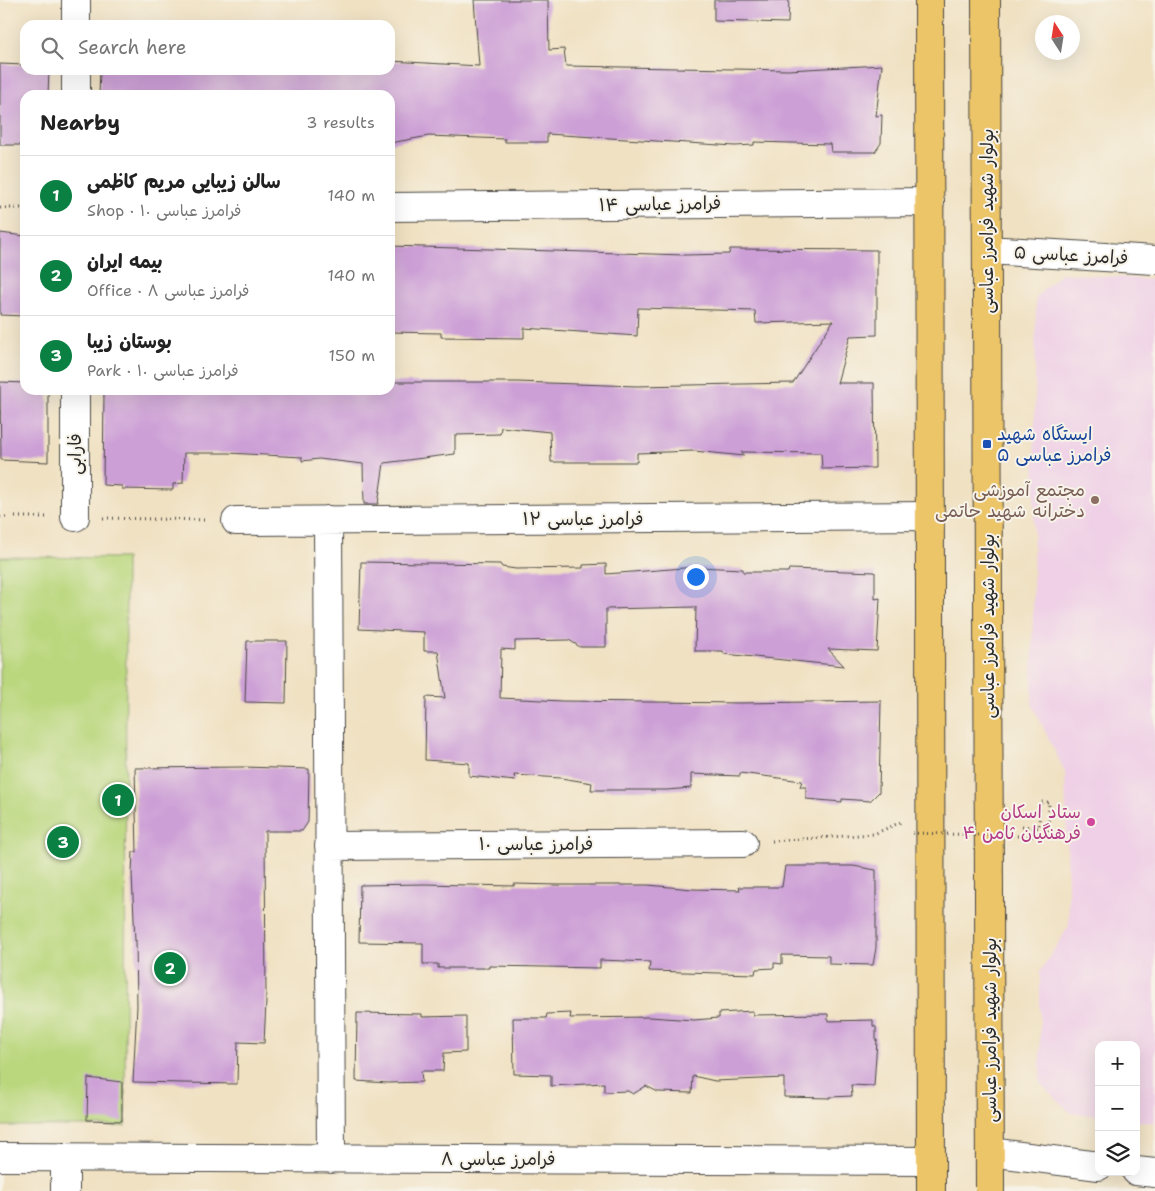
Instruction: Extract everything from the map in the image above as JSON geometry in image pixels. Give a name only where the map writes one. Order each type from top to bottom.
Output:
[{"type":"main road","points":[[929,0],[931,1191]]},
{"type":"main road","name":"بولوار شهید فرامرز عباسی","points":[[986,0],[990,1191]]},
{"type":"street","points":[[76,0],[76,20]]},
{"type":"street","points":[[76,75],[76,90]]},
{"type":"street","name":"فرامرز عباسی ۱۴","points":[[395,207],[930,202]]},
{"type":"street","name":"فرامرز عباسی ۵","points":[[987,250],[1155,260]]},
{"type":"street","name":"فارابی","points":[[75,395],[75,517]]},
{"type":"street","name":"فرامرز عباسی ۱۲","points":[[236,521],[930,516]]},
{"type":"street","points":[[328,520],[330,1159]]},
{"type":"street","name":"فرامرز عباسی ۱۰","points":[[329,846],[743,843]]},
{"type":"street","points":[[990,1152],[1095,1165]]},
{"type":"street","name":"فرامرز عباسی ۸","points":[[0,1157],[931,1161]]},
{"type":"street","points":[[64,1191],[65,1157]]},
{"type":"street","points":[[1140,1171],[1155,1173]]},
{"type":"path","points":[[0,208],[20,208]]},
{"type":"path","points":[[0,517],[236,521]]},
{"type":"path","points":[[912,833],[1048,837],[1049,802],[1040,802],[1039,828],[1022,826]]},
{"type":"path","points":[[743,843],[874,834],[905,820]]},
{"type":"shaded area","name":"مجتمع آموزشی دخترانه شهید حاتمی","points":[[1061,273],[1155,280],[1155,1123],[1140,1121],[1140,1041],[1095,1041],[1095,1116],[1071,1113],[1040,1083],[1040,972],[1069,926],[1065,772],[1032,704],[1036,297]]},
{"type":"green space","points":[[0,557],[126,558],[125,1126],[0,1126]]},
{"type":"building","points":[[474,0],[548,0],[549,50],[564,49],[566,66],[788,70],[882,65],[876,116],[882,115],[881,143],[875,152],[831,152],[830,144],[754,142],[754,145],[735,146],[547,134],[547,142],[505,142],[505,139],[429,136],[395,142],[395,90],[99,90],[100,75],[395,75],[395,61],[479,66]]},
{"type":"building","points":[[714,0],[789,0],[788,23],[714,21]]},
{"type":"building","points":[[0,64],[20,65],[20,75],[49,75],[48,90],[20,90],[20,145],[0,145]]},
{"type":"building","points":[[0,233],[20,235],[20,316],[0,315]]},
{"type":"building","points":[[395,246],[685,255],[729,254],[730,249],[877,250],[877,335],[850,336],[837,383],[874,383],[875,468],[822,469],[821,453],[741,452],[744,456],[694,451],[637,453],[637,462],[551,462],[550,432],[501,427],[500,434],[455,435],[455,454],[384,463],[378,504],[364,504],[363,464],[319,459],[302,461],[302,457],[184,453],[183,483],[173,484],[173,490],[122,489],[122,486],[103,485],[104,395],[395,395],[395,382],[517,382],[637,386],[793,383],[833,321],[756,323],[755,311],[638,308],[637,336],[524,328],[524,338],[441,337],[441,333],[395,332]]},
{"type":"building","points":[[0,382],[20,383],[20,395],[48,395],[48,462],[1,460]]},
{"type":"building","points":[[361,562],[500,564],[502,567],[516,569],[583,568],[583,565],[606,564],[606,574],[697,567],[743,569],[743,572],[788,572],[789,569],[875,572],[875,599],[880,598],[877,651],[828,649],[844,666],[724,654],[723,651],[695,651],[696,607],[606,609],[606,647],[580,647],[569,640],[515,641],[515,650],[501,649],[500,698],[562,701],[740,703],[881,701],[879,792],[870,801],[842,799],[842,802],[806,799],[806,787],[800,787],[802,781],[740,773],[740,776],[691,774],[691,788],[667,790],[591,790],[592,783],[561,778],[514,775],[515,781],[469,776],[469,763],[425,760],[426,697],[445,698],[438,651],[424,651],[424,632],[359,629]]},
{"type":"building","points":[[247,641],[287,641],[286,703],[245,702]]},
{"type":"building","points":[[243,767],[309,769],[308,822],[302,831],[265,831],[266,1002],[264,1043],[238,1042],[237,1084],[133,1082],[137,1006],[132,874],[133,852],[137,852],[135,768]]},
{"type":"building","points":[[785,866],[853,866],[876,870],[876,948],[873,965],[829,964],[829,956],[782,955],[782,964],[774,963],[774,968],[756,969],[755,974],[649,971],[650,962],[600,960],[600,968],[489,966],[489,968],[438,968],[438,964],[423,964],[423,943],[359,942],[360,885],[648,885],[692,889],[740,890],[739,887],[782,887]]},
{"type":"building","points":[[753,1011],[753,1015],[828,1014],[828,1021],[873,1020],[873,1026],[876,1027],[877,1040],[874,1086],[851,1085],[852,1096],[830,1098],[784,1097],[784,1078],[715,1081],[693,1076],[692,1093],[658,1092],[646,1086],[633,1094],[628,1091],[604,1092],[604,1083],[551,1086],[551,1075],[514,1074],[513,1018],[546,1018],[547,1014],[571,1013],[570,1018],[649,1017],[694,1020],[719,1018],[719,1013]]},
{"type":"building","points":[[357,1013],[422,1014],[422,1017],[466,1016],[466,1052],[444,1053],[443,1071],[421,1071],[422,1082],[388,1083],[356,1081]]},
{"type":"building","points":[[88,1078],[122,1082],[122,1121],[87,1120]]},
{"type":"place","name":"ایستگاه شهید فرامرز عباسی ۵","points":[[987,444]]},
{"type":"place","name":"مجتمع آموزشی دخترانه شهید حاتمی","points":[[1095,500]]},
{"type":"place","name":"سالن زیبایی مریم کاظمی","points":[[118,800]]},
{"type":"place","name":"ستاد اسکان فرهنگیان ثامن ۴","points":[[1091,822]]},
{"type":"place","name":"بوستان زیبا","points":[[63,842]]},
{"type":"place","name":"بیمه ایران","points":[[170,968]]}]
